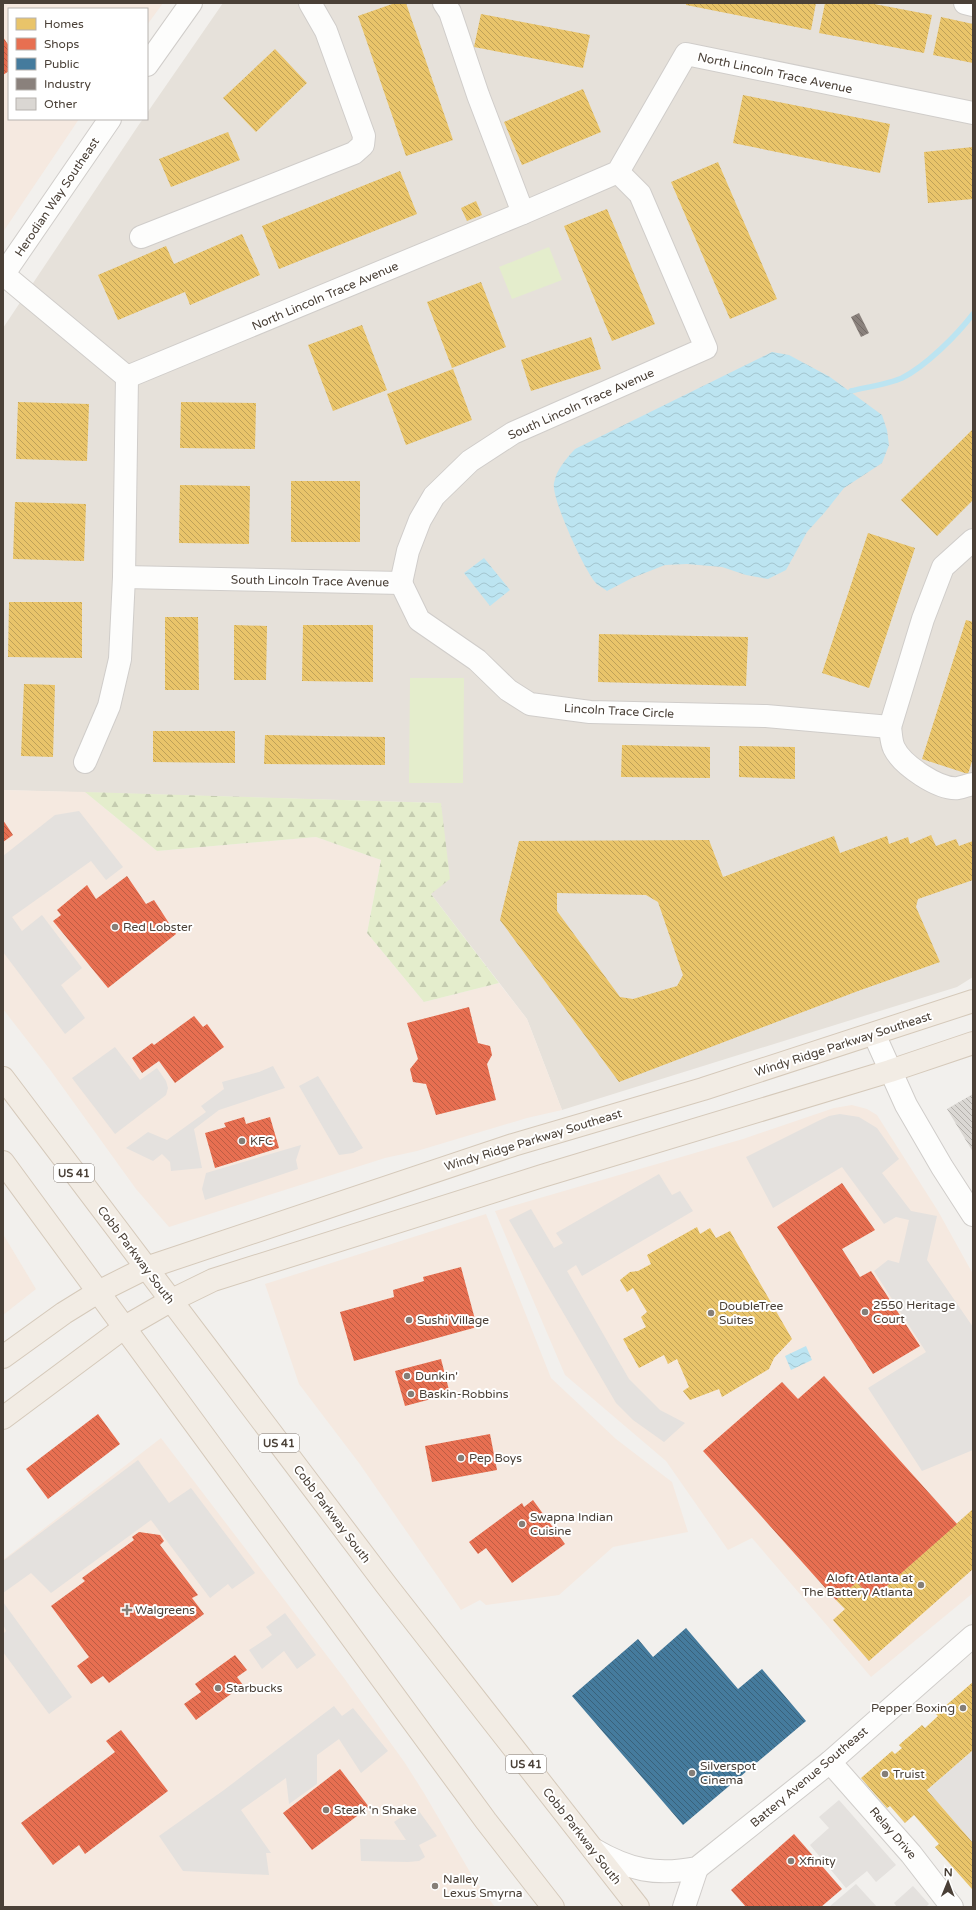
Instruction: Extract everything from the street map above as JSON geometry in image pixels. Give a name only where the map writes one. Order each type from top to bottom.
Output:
[{"type":"main road","name":"Windy Ridge Parkway Southeast","points":[[3,1357],[64,1313],[98,1292],[146,1268],[513,1145],[703,1089],[973,1001]]},
{"type":"main road","points":[[3,1418],[126,1327],[170,1301],[213,1280],[778,1103],[890,1071],[973,1043]]},
{"type":"main road","name":"Cobb Parkway South","points":[[3,1078],[170,1301],[468,1692],[638,1907]]},
{"type":"main road","points":[[3,1162],[98,1292],[126,1327],[486,1821],[553,1907]]},
{"type":"street","points":[[148,64],[191,3]]},
{"type":"street","points":[[140,237],[354,153],[363,145],[364,136],[326,31],[310,3]]},
{"type":"street","points":[[444,3],[450,12],[478,95],[523,213]]},
{"type":"street","points":[[965,3],[973,5]]},
{"type":"street","name":"North Lincoln Trace Avenue","points":[[127,378],[618,172],[686,54],[973,113]]},
{"type":"street","name":"Herodian Way Southeast","points":[[3,274],[109,120]]},
{"type":"street","name":"South Lincoln Trace Avenue","points":[[124,577],[401,583],[408,551],[420,520],[434,496],[470,461],[513,433],[706,348],[640,194],[618,172]]},
{"type":"street","points":[[3,274],[127,378],[124,577],[120,659],[109,706],[84,762]]},
{"type":"street","points":[[973,540],[943,567],[923,619],[890,727],[893,747],[900,757],[929,780],[956,788],[973,784]]},
{"type":"street","name":"Lincoln Trace Circle","points":[[401,583],[419,620],[477,660],[508,690],[530,704],[590,712],[766,716],[890,727]]},
{"type":"street","points":[[874,1034],[906,1106],[942,1167],[973,1215]]},
{"type":"street","name":"Battery Avenue Southeast","points":[[697,1868],[830,1762],[973,1636]]},
{"type":"street","name":"Relay Drive","points":[[830,1762],[919,1864],[952,1907]]},
{"type":"street","points":[[593,1849],[627,1866],[644,1870],[672,1871],[697,1868],[684,1907]]},
{"type":"shaded area","points":[[3,3],[163,3],[148,24],[148,8],[8,8],[8,120],[78,120],[3,232]]},
{"type":"shaded area","points":[[223,3],[973,3],[973,977],[957,987],[562,1110],[527,1019],[431,894],[441,803],[3,790],[3,328],[140,123],[142,120],[148,120],[148,112]]},
{"type":"shaded area","points":[[3,790],[85,792],[157,851],[316,837],[381,860],[367,933],[424,1002],[499,983],[527,1019],[562,1110],[527,1118],[417,1151],[385,1158],[169,1227],[136,1189],[51,1071],[3,1009]]},
{"type":"shaded area","points":[[79,811],[123,867],[106,880],[91,861],[12,917],[22,931],[42,915],[82,968],[61,985],[85,1018],[65,1034],[3,952],[3,856],[55,815]]},
{"type":"shaded area","points":[[115,1047],[140,1080],[157,1068],[166,1081],[168,1088],[166,1095],[115,1134],[72,1078]]},
{"type":"shaded area","points":[[273,1066],[285,1088],[219,1110],[194,1129],[202,1168],[171,1171],[170,1162],[162,1154],[153,1161],[126,1148],[148,1132],[167,1140],[206,1112],[201,1106],[224,1089],[222,1082],[259,1072]]},
{"type":"shaded area","points":[[318,1076],[363,1148],[353,1153],[339,1155],[299,1086]]},
{"type":"shaded area","points":[[852,1105],[867,1109],[877,1115],[938,1211],[973,1274],[973,1593],[871,1677],[752,1538],[728,1550],[666,1461],[565,1375],[495,1211],[743,1139],[834,1108]]},
{"type":"shaded area","points":[[840,1114],[859,1117],[877,1128],[899,1159],[882,1173],[911,1211],[937,1216],[927,1260],[973,1327],[973,1450],[922,1471],[868,1388],[926,1352],[874,1271],[888,1260],[899,1263],[909,1220],[896,1217],[884,1224],[842,1167],[773,1208],[746,1157],[818,1121],[829,1116]]},
{"type":"shaded area","points":[[301,1145],[296,1160],[298,1169],[205,1200],[202,1189],[206,1173]]},
{"type":"shaded area","points":[[659,1174],[672,1195],[680,1191],[693,1211],[582,1276],[576,1265],[567,1271],[629,1379],[660,1410],[685,1423],[664,1442],[633,1420],[616,1403],[509,1220],[531,1209],[554,1248],[563,1243],[556,1233]]},
{"type":"shaded area","points":[[486,1214],[551,1378],[616,1439],[672,1482],[688,1532],[613,1547],[559,1595],[486,1605],[480,1600],[461,1610],[359,1463],[299,1384],[265,1284]]},
{"type":"shaded area","points":[[3,1234],[36,1289],[3,1315]]},
{"type":"shaded area","points":[[161,1438],[344,1678],[405,1763],[474,1879],[495,1907],[3,1907],[3,1560]]},
{"type":"shaded area","points":[[138,1460],[169,1503],[191,1488],[255,1573],[232,1589],[228,1584],[210,1598],[151,1520],[51,1593],[31,1573],[3,1593],[3,1561]]},
{"type":"shaded area","points":[[3,1602],[72,1697],[49,1714],[3,1652],[3,1634],[6,1631],[3,1624]]},
{"type":"shaded area","points":[[285,1613],[316,1655],[297,1669],[284,1651],[262,1669],[249,1650],[272,1635],[266,1627]]},
{"type":"shaded area","points":[[334,1706],[342,1716],[353,1708],[388,1751],[361,1773],[339,1739],[317,1755],[317,1784],[289,1804],[286,1778],[241,1810],[271,1853],[266,1853],[269,1875],[183,1871],[159,1836],[224,1790]]},
{"type":"shaded area","points":[[973,1750],[973,1843],[927,1790]]},
{"type":"shaded area","points":[[839,1800],[896,1865],[876,1882],[867,1871],[846,1888],[810,1845],[829,1828],[819,1817]]},
{"type":"shaded area","points":[[416,1807],[437,1836],[419,1845],[425,1857],[419,1861],[408,1862],[361,1861],[360,1839],[406,1840],[394,1822]]},
{"type":"shaded area","points":[[856,1884],[877,1907],[829,1907]]},
{"type":"shaded area","points":[[913,1886],[929,1904],[926,1907],[897,1907],[894,1903]]},
{"type":"green space","points":[[549,247],[562,280],[512,299],[499,267]]},
{"type":"green space","points":[[410,678],[464,678],[463,783],[409,783]]},
{"type":"green space","points":[[85,792],[441,803],[450,879],[431,894],[499,983],[424,1002],[367,933],[381,860],[316,837],[157,851]]},
{"type":"water","points":[[772,352],[789,355],[830,377],[882,415],[887,430],[889,445],[882,463],[844,488],[807,532],[786,570],[768,579],[746,575],[722,567],[687,564],[665,565],[632,578],[607,591],[598,585],[590,575],[576,549],[558,503],[554,491],[554,483],[559,469],[575,449]]},
{"type":"water","points":[[484,558],[510,590],[490,606],[464,573]]},
{"type":"water","points":[[806,1346],[812,1360],[791,1370],[785,1356]]},
{"type":"building: Homes","points":[[395,3],[406,3],[453,140],[406,156],[358,16]]},
{"type":"building: Homes","points":[[686,3],[816,3],[811,30],[686,5]]},
{"type":"building: Homes","points":[[825,3],[869,3],[932,15],[924,53],[819,33]]},
{"type":"building: Homes","points":[[481,14],[590,35],[583,68],[474,47]]},
{"type":"building: Homes","points":[[941,17],[973,24],[973,63],[933,55]]},
{"type":"building: Homes","points":[[275,49],[307,83],[256,132],[223,98]]},
{"type":"building: Homes","points":[[583,89],[601,132],[522,165],[504,122]]},
{"type":"building: Homes","points":[[743,95],[890,124],[880,173],[733,143]]},
{"type":"building: Homes","points":[[228,132],[240,160],[171,187],[159,159]]},
{"type":"building: Homes","points":[[973,147],[973,199],[928,203],[924,152]]},
{"type":"building: Homes","points":[[718,162],[777,299],[730,319],[671,182]]},
{"type":"building: Homes","points":[[400,171],[417,214],[279,269],[262,226]]},
{"type":"building: Homes","points":[[476,201],[482,215],[467,221],[461,208]]},
{"type":"building: Homes","points":[[607,209],[655,324],[612,341],[564,226]]},
{"type":"building: Homes","points":[[242,234],[260,275],[190,305],[185,292],[118,320],[98,275],[166,246],[174,264]]},
{"type":"building: Homes","points":[[481,282],[506,347],[452,368],[427,302]]},
{"type":"building: Homes","points":[[362,325],[387,390],[333,411],[308,345]]},
{"type":"building: Homes","points":[[591,337],[601,369],[531,391],[521,360]]},
{"type":"building: Homes","points":[[453,369],[472,420],[406,445],[387,394]]},
{"type":"building: Homes","points":[[18,402],[89,404],[87,461],[16,459]]},
{"type":"building: Homes","points":[[181,402],[256,403],[255,449],[180,448]]},
{"type":"building: Homes","points":[[973,429],[973,500],[937,536],[901,500]]},
{"type":"building: Homes","points":[[291,481],[360,481],[360,542],[291,542]]},
{"type":"building: Homes","points":[[180,485],[250,486],[249,544],[179,543]]},
{"type":"building: Homes","points":[[15,502],[86,504],[84,561],[13,559]]},
{"type":"building: Homes","points":[[868,533],[915,548],[869,688],[822,673]]},
{"type":"building: Homes","points":[[9,602],[82,602],[82,658],[8,657]]},
{"type":"building: Homes","points":[[165,617],[198,617],[199,690],[165,690]]},
{"type":"building: Homes","points":[[966,620],[973,622],[973,758],[968,774],[922,759]]},
{"type":"building: Homes","points":[[234,625],[267,626],[266,680],[234,680]]},
{"type":"building: Homes","points":[[303,625],[373,625],[373,682],[302,681]]},
{"type":"building: Homes","points":[[599,634],[748,637],[746,686],[598,682]]},
{"type":"building: Homes","points":[[24,684],[55,685],[53,757],[21,756]]},
{"type":"building: Homes","points":[[153,731],[235,731],[235,763],[153,762]]},
{"type":"building: Homes","points":[[265,735],[385,737],[385,765],[264,764]]},
{"type":"building: Homes","points":[[622,745],[710,747],[710,778],[621,777]]},
{"type":"building: Homes","points":[[739,746],[795,747],[795,779],[739,777]]},
{"type":"building: Homes","points":[[931,835],[936,846],[956,839],[959,846],[973,841],[973,880],[918,899],[916,907],[940,962],[858,991],[619,1082],[500,920],[519,841],[709,840],[723,877],[834,836],[840,853],[887,836],[889,844],[908,837],[910,844]],"holes":[[[557,893],[646,895],[658,902],[683,975],[677,986],[633,999],[620,997],[557,911]]]},
{"type":"building: Homes","name":"DoubleTree Suites","points":[[697,1227],[700,1234],[710,1228],[716,1238],[730,1231],[792,1339],[774,1358],[769,1369],[722,1397],[719,1389],[690,1400],[683,1391],[689,1387],[677,1359],[668,1364],[664,1355],[639,1368],[623,1339],[646,1327],[641,1317],[647,1312],[633,1288],[627,1292],[620,1280],[630,1272],[638,1271],[651,1264],[647,1255]]},
{"type":"building: Homes","name":"Aloft Atlanta at The Battery Atlanta","points":[[973,1509],[973,1569],[869,1661],[833,1620],[845,1609],[836,1600],[857,1582],[870,1596],[879,1589],[881,1591]]},
{"type":"building: Homes","points":[[973,1682],[973,1750],[927,1790],[973,1843],[972,1889],[935,1847],[939,1844],[914,1815],[905,1823],[890,1806],[887,1808],[861,1778],[892,1751],[895,1754],[902,1748],[899,1745],[922,1725],[925,1728],[938,1716],[936,1714]]},
{"type":"building: Shops","points":[[3,37],[8,44],[8,72],[3,75]]},
{"type":"building: Shops","points":[[3,820],[13,835],[3,842]]},
{"type":"building: Shops","name":"Red Lobster","points":[[127,876],[146,904],[154,900],[176,934],[108,988],[53,921],[61,915],[57,910],[87,885],[96,899]]},
{"type":"building: Shops","points":[[469,1007],[478,1043],[490,1046],[492,1055],[487,1064],[496,1100],[436,1115],[426,1084],[413,1082],[410,1069],[418,1059],[407,1023]]},
{"type":"building: Shops","points":[[194,1016],[203,1027],[207,1024],[224,1047],[175,1083],[159,1061],[142,1073],[132,1058],[152,1043],[154,1045]]},
{"type":"building: Shops","name":"KFC","points":[[244,1117],[246,1124],[270,1117],[279,1148],[215,1168],[205,1133],[226,1127],[224,1123]]},
{"type":"building: Shops","name":"2550 Heritage Court","points":[[842,1183],[875,1230],[842,1249],[860,1277],[871,1271],[920,1346],[873,1374],[777,1227]]},
{"type":"building: Shops","name":"Sushi Village","points":[[461,1267],[477,1327],[354,1361],[340,1312],[394,1297],[393,1290],[424,1281],[423,1277]]},
{"type":"building: Shops","points":[[441,1359],[450,1394],[405,1406],[395,1371]]},
{"type":"building: Shops","points":[[824,1376],[957,1524],[881,1591],[879,1589],[870,1596],[857,1582],[836,1600],[703,1451],[782,1382],[798,1399]]},
{"type":"building: Shops","points":[[98,1414],[120,1444],[48,1499],[26,1469]]},
{"type":"building: Shops","name":"Pep Boys","points":[[490,1434],[497,1470],[432,1482],[425,1446]]},
{"type":"building: Shops","name":"Swapna Indian Cuisine","points":[[533,1500],[565,1544],[512,1583],[486,1548],[478,1554],[469,1542],[522,1503],[524,1507]]},
{"type":"building: Shops","name":"Walgreens","points":[[139,1532],[160,1535],[164,1541],[160,1545],[198,1595],[192,1598],[204,1614],[109,1683],[103,1676],[91,1684],[77,1666],[89,1657],[51,1606],[85,1581],[82,1578],[134,1540],[132,1537]]},
{"type":"building: Shops","name":"Starbucks","points":[[235,1655],[247,1670],[237,1677],[243,1685],[196,1720],[184,1704],[201,1692],[195,1684]]},
{"type":"building: Shops","points":[[121,1730],[168,1791],[85,1854],[79,1845],[53,1865],[21,1823],[115,1752],[106,1741]]},
{"type":"building: Shops","name":"Steak 'n Shake","points":[[340,1769],[369,1807],[312,1850],[283,1813]]},
{"type":"building: Shops","name":"Xfinity","points":[[794,1834],[842,1889],[821,1907],[746,1907],[731,1890]]},
{"type":"building: Public","name":"Silverspot Cinema","points":[[686,1628],[738,1689],[762,1669],[806,1721],[683,1825],[572,1696],[638,1639],[653,1657]]},
{"type":"building: Industry","points":[[859,313],[869,333],[861,337],[851,317]]},
{"type":"building: Other","points":[[973,1094],[973,1152],[947,1109]]},
{"type":"waterway","points":[[851,391],[891,382],[911,373],[931,358],[959,331],[973,314]]},
{"type":"place","name":"Red Lobster","points":[[115,927]]},
{"type":"place","name":"KFC","points":[[242,1141]]},
{"type":"place","name":"2550 Heritage Court","points":[[865,1312]]},
{"type":"place","name":"DoubleTree Suites","points":[[711,1313]]},
{"type":"place","name":"Sushi Village","points":[[409,1320]]},
{"type":"place","name":"Dunkin'","points":[[407,1376]]},
{"type":"place","name":"Baskin-Robbins","points":[[411,1394]]},
{"type":"place","name":"Pep Boys","points":[[461,1458]]},
{"type":"place","name":"Swapna Indian Cuisine","points":[[522,1524]]},
{"type":"place","name":"Aloft Atlanta at The Battery Atlanta","points":[[921,1585]]},
{"type":"place","name":"Walgreens","points":[[127,1610]]},
{"type":"place","name":"Starbucks","points":[[218,1688]]},
{"type":"place","name":"Pepper Boxing","points":[[963,1708]]},
{"type":"place","name":"Silverspot Cinema","points":[[692,1773]]},
{"type":"place","name":"Truist","points":[[885,1774]]},
{"type":"place","name":"Steak 'n Shake","points":[[326,1810]]},
{"type":"place","name":"Xfinity","points":[[791,1861]]},
{"type":"place","name":"Nalley Lexus Smyrna","points":[[435,1886]]}]
